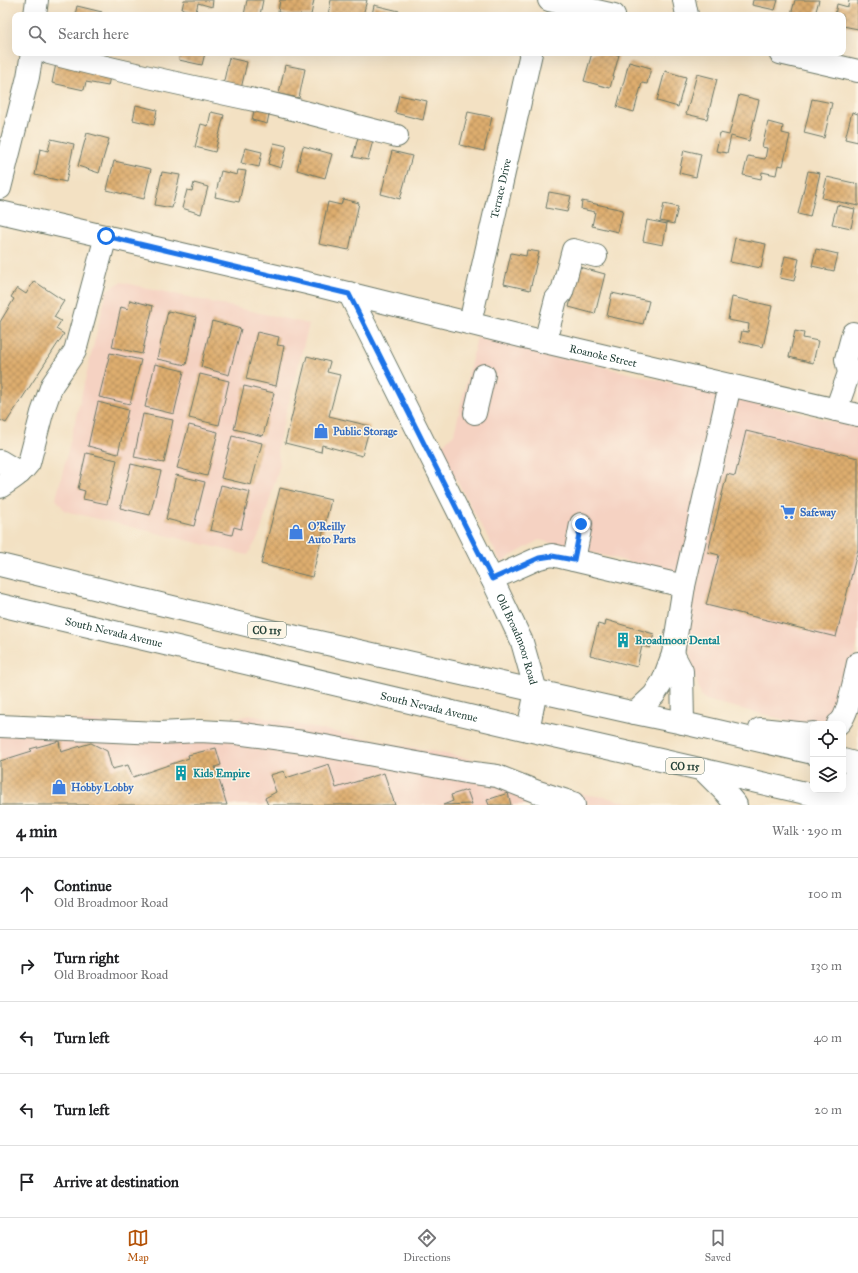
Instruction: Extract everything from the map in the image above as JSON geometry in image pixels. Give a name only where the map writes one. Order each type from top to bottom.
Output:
[{"type":"main road","points":[[35,12],[37,0]]},
{"type":"main road","points":[[541,12],[543,0]]},
{"type":"main road","points":[[549,0],[601,12]]},
{"type":"main road","points":[[684,0],[686,12]]},
{"type":"main road","points":[[0,188],[28,77],[32,56]]},
{"type":"main road","points":[[62,56],[204,90],[328,117],[397,136]]},
{"type":"main road","name":"Terrace Drive","points":[[470,323],[530,56]]},
{"type":"main road","points":[[793,56],[858,71]]},
{"type":"main road","points":[[0,212],[349,294]]},
{"type":"main road","points":[[0,487],[20,473],[29,463],[42,412],[52,385],[75,351],[106,236]]},
{"type":"main road","points":[[545,342],[556,299],[562,292],[573,250],[596,256]]},
{"type":"main road","name":"Roanoke Street","points":[[349,294],[545,342],[858,415]]},
{"type":"main road","name":"Old Broadmoor Road","points":[[349,294],[522,642],[536,691],[528,730]]},
{"type":"main road","points":[[836,410],[849,373],[846,359],[853,333]]},
{"type":"main road","points":[[475,413],[484,375]]},
{"type":"main road","points":[[635,714],[654,695],[663,681],[673,654],[684,586],[730,385]]},
{"type":"main road","points":[[0,461],[20,473]]},
{"type":"main road","points":[[574,560],[581,524]]},
{"type":"main road","points":[[492,579],[539,558],[552,556],[684,586]]},
{"type":"main road","name":"CO 115","points":[[0,565],[275,632],[810,752]]},
{"type":"main road","name":"South Nevada Avenue","points":[[0,605],[847,804]]},
{"type":"main road","points":[[673,654],[682,671],[683,723],[810,733]]},
{"type":"main road","points":[[842,721],[858,663]]},
{"type":"main road","points":[[0,726],[159,733],[200,731],[236,732],[303,742],[466,772],[497,776],[535,791],[573,803],[574,805]]},
{"type":"main road","points":[[846,761],[858,764]]},
{"type":"main road","points":[[847,804],[858,769]]},
{"type":"main road","points":[[702,770],[736,805]]},
{"type":"shaded area","points":[[121,282],[309,324],[277,448],[280,464],[260,534],[248,555],[65,511],[56,499],[107,290]]},
{"type":"shaded area","points":[[477,337],[858,427],[858,642],[841,712],[833,721],[810,721],[810,726],[706,700],[701,696],[691,662],[688,634],[675,573],[539,540],[501,562],[439,448],[454,434]]},
{"type":"shaded area","points":[[250,715],[486,762],[524,779],[560,791],[604,797],[641,805],[0,805],[0,716],[140,725],[215,723]]},
{"type":"building","points":[[184,0],[213,0],[212,7],[198,3],[196,12],[182,9]]},
{"type":"building","points":[[247,0],[263,0],[261,12],[245,12]]},
{"type":"building","points":[[280,0],[314,0],[312,12],[278,12]]},
{"type":"building","points":[[331,0],[367,0],[364,12],[329,12]]},
{"type":"building","points":[[753,0],[778,0],[775,10],[752,5]]},
{"type":"building","points":[[795,0],[819,0],[816,12],[792,12]]},
{"type":"building","points":[[849,0],[858,0],[858,29],[846,27],[846,12],[836,12],[837,4],[848,7]]},
{"type":"building","points":[[374,5],[399,11],[399,12],[373,12]]},
{"type":"building","points":[[77,6],[102,12],[76,12]]},
{"type":"building","points":[[180,56],[204,56],[202,65],[179,60]]},
{"type":"building","points":[[591,56],[619,56],[610,88],[584,81]]},
{"type":"building","points":[[229,58],[247,62],[241,89],[223,85]]},
{"type":"building","points":[[57,59],[111,72],[108,86],[86,82],[84,90],[52,83]]},
{"type":"building","points":[[629,62],[651,68],[647,84],[642,83],[634,112],[617,107]]},
{"type":"building","points":[[285,65],[305,69],[299,98],[279,94]]},
{"type":"building","points":[[665,71],[686,77],[678,107],[657,101]]},
{"type":"building","points":[[697,74],[717,79],[707,119],[686,114]]},
{"type":"building","points":[[399,95],[427,101],[423,120],[395,113]]},
{"type":"building","points":[[739,95],[759,100],[749,141],[731,136],[727,153],[716,151],[720,133],[729,135]]},
{"type":"building","points":[[812,99],[832,103],[824,138],[804,133]]},
{"type":"building","points":[[136,105],[157,110],[154,125],[133,120]]},
{"type":"building","points":[[255,106],[270,110],[267,124],[252,120]]},
{"type":"building","points":[[211,112],[224,115],[215,152],[195,147],[201,124],[208,126]]},
{"type":"building","points":[[468,112],[492,117],[484,151],[460,145]]},
{"type":"building","points":[[852,112],[858,114],[858,142],[845,139]]},
{"type":"building","points":[[768,122],[783,126],[782,133],[790,135],[783,166],[778,165],[776,175],[762,172],[761,179],[743,175],[748,156],[765,159],[767,148],[762,147]]},
{"type":"building","points":[[87,133],[109,139],[99,173],[78,166]]},
{"type":"building","points":[[358,137],[373,140],[368,160],[353,157]]},
{"type":"building","points":[[51,139],[74,144],[66,182],[35,175],[40,149],[48,151]]},
{"type":"building","points":[[274,143],[287,146],[281,168],[268,164]]},
{"type":"building","points":[[303,146],[332,154],[325,178],[297,170]]},
{"type":"building","points":[[245,148],[262,152],[259,167],[241,163]]},
{"type":"building","points":[[684,150],[701,154],[696,177],[679,173]]},
{"type":"building","points":[[392,151],[412,156],[400,199],[381,194]]},
{"type":"building","points":[[114,161],[151,169],[144,199],[107,190]]},
{"type":"building","points":[[238,170],[246,171],[239,202],[215,197],[221,171],[237,175]]},
{"type":"building","points":[[808,171],[820,173],[810,217],[798,214]]},
{"type":"building","points":[[162,172],[180,175],[172,208],[155,205]]},
{"type":"building","points":[[827,177],[858,184],[858,206],[822,198]]},
{"type":"building","points":[[194,183],[208,187],[201,214],[182,208],[187,190],[192,191]]},
{"type":"building","points":[[549,192],[571,196],[567,212],[546,208]]},
{"type":"building","points":[[343,199],[359,203],[349,250],[319,244],[328,202],[341,205]]},
{"type":"building","points":[[582,201],[623,210],[618,232],[592,226],[595,212],[581,209]]},
{"type":"building","points":[[664,204],[678,207],[674,224],[660,221]]},
{"type":"building","points":[[837,205],[855,209],[851,228],[832,224]]},
{"type":"building","points":[[647,220],[667,224],[663,245],[643,241]]},
{"type":"building","points":[[735,238],[766,244],[761,268],[730,262]]},
{"type":"building","points":[[816,249],[838,254],[834,271],[812,266]]},
{"type":"building","points":[[527,250],[539,252],[530,290],[504,284],[511,253],[526,256]]},
{"type":"building","points":[[785,256],[799,259],[794,281],[780,278]]},
{"type":"building","points":[[579,267],[605,274],[595,314],[569,307]]},
{"type":"building","points":[[34,281],[64,301],[54,317],[61,321],[56,329],[64,334],[6,423],[0,420],[0,322],[14,299],[11,297],[17,288],[26,294]]},
{"type":"building","points":[[612,293],[649,301],[643,324],[607,316]]},
{"type":"building","points":[[732,297],[772,306],[763,347],[740,342],[742,331],[748,332],[749,324],[728,320]]},
{"type":"building","points":[[130,300],[153,306],[142,354],[112,347],[121,307],[128,309]]},
{"type":"building","points":[[168,311],[196,317],[186,365],[157,359]]},
{"type":"building","points":[[212,321],[241,329],[229,375],[201,367]]},
{"type":"building","points":[[795,331],[804,333],[803,338],[818,341],[813,363],[789,357]]},
{"type":"building","points":[[257,332],[279,337],[277,345],[284,346],[276,386],[246,379]]},
{"type":"building","points":[[110,353],[141,360],[130,404],[99,397]]},
{"type":"building","points":[[307,356],[330,362],[327,372],[340,375],[329,416],[370,426],[362,456],[322,445],[321,452],[285,443]]},
{"type":"building","points":[[155,364],[184,371],[174,414],[145,407]]},
{"type":"building","points":[[200,374],[229,381],[219,425],[189,418]]},
{"type":"building","points":[[244,386],[274,393],[263,436],[234,429]]},
{"type":"building","points":[[98,402],[128,410],[118,454],[88,446]]},
{"type":"building","points":[[143,414],[173,420],[164,463],[134,457]]},
{"type":"building","points":[[189,425],[218,432],[207,476],[177,468]]},
{"type":"building","name":"Safeway","points":[[746,431],[858,458],[858,549],[836,637],[706,605],[719,555],[708,552],[727,474],[735,476]]},
{"type":"building","points":[[232,436],[262,443],[251,485],[221,478]]},
{"type":"building","points":[[86,453],[117,460],[107,504],[83,499],[85,491],[78,489]]},
{"type":"building","points":[[131,464],[161,471],[150,515],[120,508]]},
{"type":"building","points":[[176,475],[205,482],[194,526],[166,519]]},
{"type":"building","points":[[221,485],[250,492],[241,529],[234,527],[232,535],[210,530]]},
{"type":"building","name":"O'Reilly Auto Parts","points":[[280,488],[331,500],[312,577],[261,564]]},
{"type":"building","name":"Broadmoor Dental","points":[[606,620],[654,634],[650,648],[642,646],[637,667],[590,655],[598,624],[605,626]]},
{"type":"building","points":[[59,741],[61,752],[91,743],[107,751],[112,769],[128,765],[133,777],[189,758],[188,755],[216,748],[221,765],[215,767],[227,805],[0,805],[0,761],[32,751],[30,749]]},
{"type":"building","points":[[329,764],[336,788],[384,773],[395,805],[268,805],[265,798],[276,792],[270,775],[284,771],[286,778]]},
{"type":"building","points":[[467,790],[472,804],[443,805],[453,801],[451,795]]},
{"type":"building","points":[[508,793],[511,805],[489,805],[487,800]]},
{"type":"place","name":"Public Storage","points":[[321,431]]},
{"type":"place","name":"Safeway","points":[[788,512]]},
{"type":"place","name":"O'Reilly Auto Parts","points":[[296,532]]},
{"type":"place","name":"Broadmoor Dental","points":[[623,640]]},
{"type":"place","name":"Kids Empire","points":[[181,773]]},
{"type":"place","name":"Hobby Lobby","points":[[59,787]]},
{"type":"route","points":[[106,236],[349,294],[492,579],[539,558],[552,556],[574,560],[581,524]]}]
